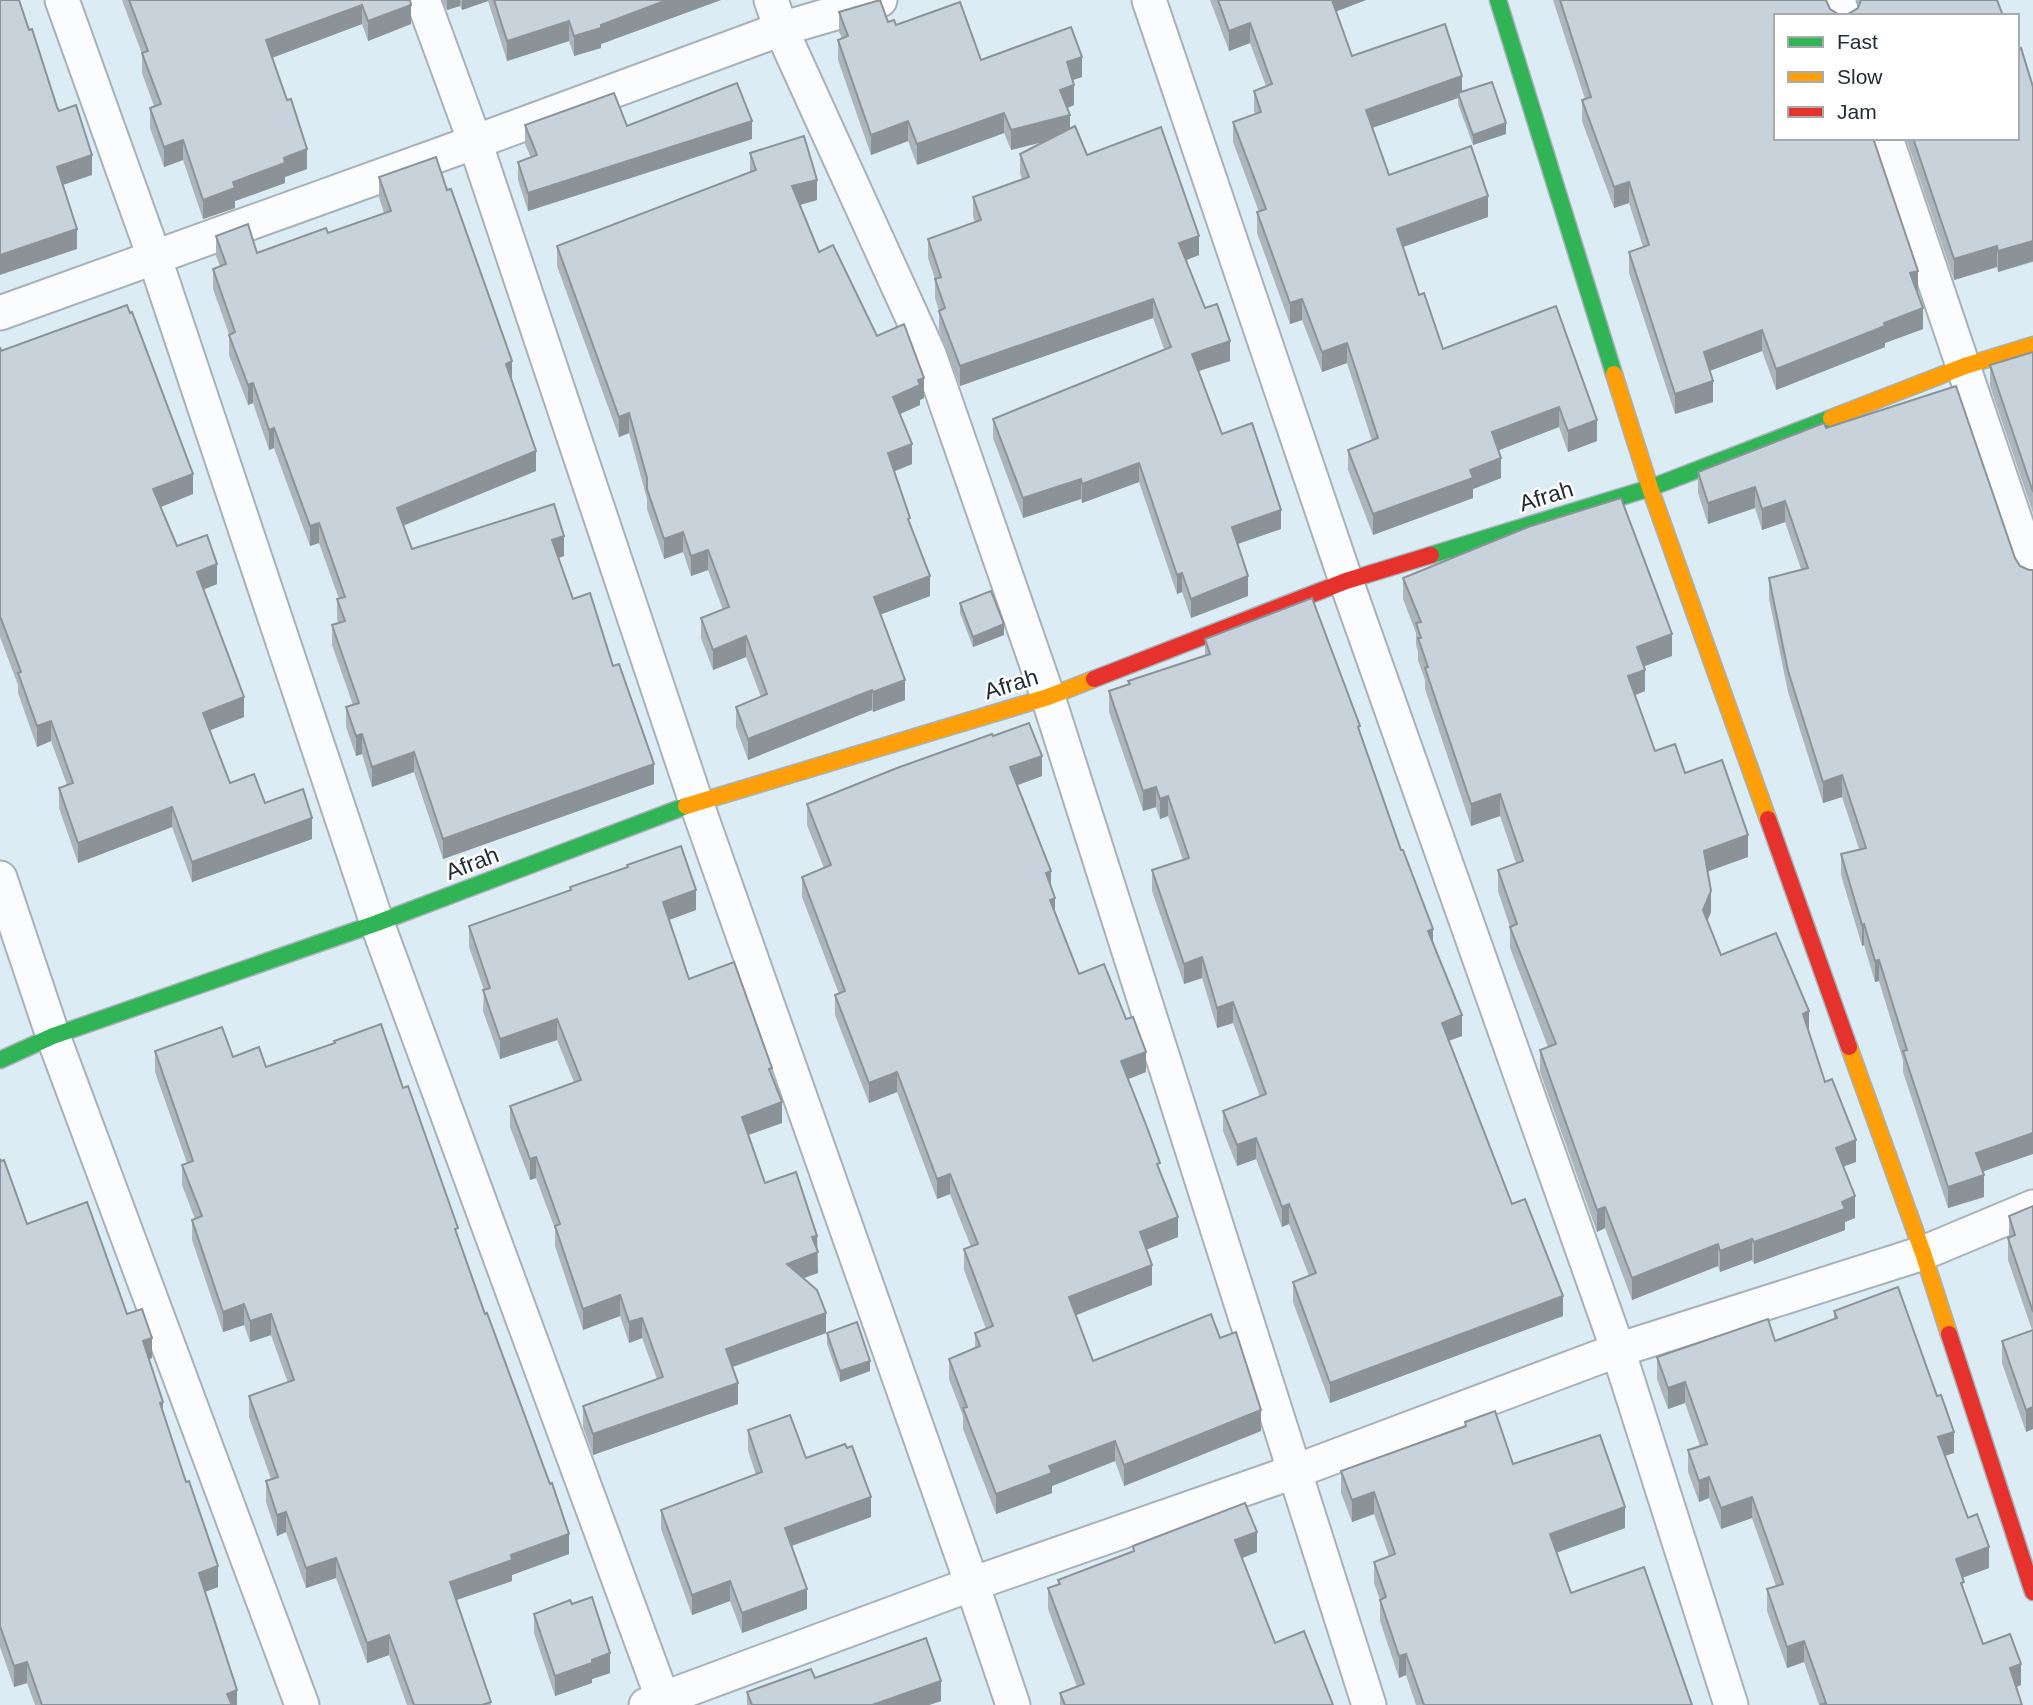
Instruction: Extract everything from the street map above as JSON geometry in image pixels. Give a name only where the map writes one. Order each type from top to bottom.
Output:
[{"type":"street","points":[[62,0],[155,259],[377,923],[658,1703],[972,1584],[1296,1471],[1618,1350],[1923,1253],[2033,1207]]},
{"type":"street","points":[[423,0],[475,142],[696,802],[1013,1705]]},
{"type":"street","points":[[0,313],[475,142],[776,14],[880,0]]},
{"type":"street","points":[[1149,0],[1346,580],[1618,1350],[1731,1705]]},
{"type":"street","points":[[1498,0],[1650,488],[1923,1253],[2033,1592]]},
{"type":"street","points":[[776,14],[929,354],[1048,697],[1296,1471],[1368,1705]]},
{"type":"street","points":[[1887,140],[2033,573]]},
{"type":"street","name":"Afrah","points":[[0,1060],[53,1036],[377,923],[696,802],[1048,697],[1346,580],[1650,488],[1965,366],[2033,345]]},
{"type":"street","points":[[0,878],[53,1036],[302,1705]]},
{"type":"building","points":[[0,0],[19,0],[29,30],[32,29],[57,107],[59,111],[76,105],[92,155],[57,167],[77,229],[0,255]]},
{"type":"building","points":[[129,0],[410,0],[411,5],[368,21],[362,5],[266,40],[287,100],[291,99],[307,149],[284,158],[285,163],[233,182],[235,188],[203,200],[183,140],[164,147],[150,108],[161,104],[142,53],[148,51]]},
{"type":"building","points":[[494,0],[667,0],[601,25],[601,28],[574,36],[569,21],[507,41]]},
{"type":"building","points":[[880,0],[888,22],[894,20],[896,25],[960,2],[981,60],[1071,27],[1082,57],[1067,62],[1074,85],[1060,90],[1070,115],[1011,130],[1004,113],[917,144],[908,121],[871,135],[838,40],[848,36],[839,12]]},
{"type":"building","points":[[1218,0],[1332,0],[1352,56],[1445,24],[1462,76],[1366,110],[1389,175],[1471,146],[1488,196],[1397,229],[1419,295],[1424,293],[1443,349],[1556,306],[1597,420],[1568,431],[1559,407],[1492,432],[1501,458],[1470,470],[1473,478],[1373,514],[1348,450],[1378,438],[1347,343],[1322,352],[1302,299],[1290,303],[1257,212],[1266,209],[1233,122],[1261,112],[1254,91],[1272,84],[1250,23],[1229,31]]},
{"type":"building","points":[[1560,0],[1826,0],[1830,9],[1838,14],[1774,14],[1774,140],[1874,140],[1918,271],[1910,273],[1923,308],[1776,369],[1762,330],[1704,352],[1713,381],[1675,394],[1629,252],[1649,245],[1629,182],[1614,187],[1582,100],[1591,97]]},
{"type":"building","points":[[1861,0],[1997,0],[2002,14],[1848,14],[1858,8]]},
{"type":"building","points":[[2021,48],[2033,87],[2033,241],[1998,251],[1997,246],[1954,259],[1914,140],[2019,140]]},
{"type":"building","points":[[1492,82],[1506,123],[1473,135],[1458,93]]},
{"type":"building","points":[[737,83],[752,121],[528,193],[518,162],[537,155],[525,125],[614,93],[627,126]]},
{"type":"building","points":[[1075,126],[1087,155],[1161,127],[1199,236],[1179,243],[1205,308],[1217,304],[1230,341],[1192,354],[1222,434],[1252,423],[1281,510],[1232,527],[1248,576],[1191,599],[1182,573],[1177,575],[1139,463],[1082,484],[1081,479],[1023,498],[993,419],[1171,347],[1153,299],[960,366],[939,311],[945,308],[935,279],[941,277],[928,239],[981,220],[973,197],[1029,177],[1020,154]]},
{"type":"building","points":[[804,136],[817,180],[792,186],[819,252],[833,245],[877,336],[904,324],[924,378],[918,380],[920,385],[893,397],[912,444],[888,453],[910,518],[908,519],[930,576],[874,597],[905,680],[873,692],[872,690],[748,739],[736,707],[767,694],[746,636],[713,650],[701,618],[729,607],[708,550],[691,556],[683,532],[664,539],[647,489],[647,478],[629,413],[619,417],[557,246],[756,170],[750,153]]},
{"type":"building","points":[[436,157],[447,190],[451,189],[512,361],[506,364],[536,451],[397,508],[412,549],[554,504],[564,536],[552,540],[573,599],[590,593],[613,666],[619,664],[654,764],[443,839],[414,752],[372,767],[362,734],[356,736],[346,707],[359,703],[332,625],[345,621],[337,599],[345,597],[319,523],[310,526],[274,428],[269,430],[253,383],[248,385],[229,335],[235,332],[213,269],[226,264],[216,236],[248,224],[257,253],[326,228],[328,233],[391,211],[379,177]]},
{"type":"building","points":[[127,305],[130,313],[132,312],[193,474],[153,489],[177,546],[207,535],[217,564],[197,572],[244,697],[203,713],[230,783],[254,774],[265,803],[303,789],[312,818],[192,862],[172,807],[78,843],[59,788],[73,783],[51,721],[37,726],[0,616],[0,347],[1,351]]},
{"type":"building","points":[[2033,352],[2033,492],[1990,365]]},
{"type":"building","points":[[1956,386],[2015,558],[2020,566],[2033,570],[2033,1133],[1976,1153],[1984,1175],[1948,1187],[1903,1051],[1907,1050],[1879,960],[1875,961],[1864,924],[1862,925],[1841,854],[1866,848],[1842,775],[1823,782],[1788,671],[1769,578],[1808,568],[1785,501],[1762,509],[1755,487],[1708,503],[1698,472],[1824,423],[1826,428]]},
{"type":"building","points":[[1621,498],[1672,634],[1637,647],[1645,670],[1628,676],[1655,751],[1675,744],[1685,773],[1722,760],[1748,835],[1704,851],[1711,891],[1703,910],[1721,955],[1776,933],[1809,1011],[1803,1014],[1825,1082],[1832,1079],[1856,1140],[1836,1148],[1855,1196],[1842,1202],[1845,1209],[1754,1242],[1752,1239],[1720,1251],[1718,1244],[1632,1278],[1605,1207],[1597,1210],[1540,1050],[1556,1044],[1510,927],[1517,924],[1498,870],[1523,861],[1500,794],[1471,804],[1425,668],[1428,667],[1416,623],[1421,622],[1403,578],[1528,527]]},
{"type":"building","points":[[991,591],[1004,624],[973,637],[960,603]]},
{"type":"building","points":[[1312,598],[1360,726],[1358,727],[1401,850],[1433,929],[1428,931],[1462,1015],[1442,1023],[1512,1204],[1525,1199],[1563,1296],[1330,1383],[1293,1282],[1316,1273],[1289,1204],[1282,1207],[1256,1138],[1237,1145],[1223,1111],[1266,1094],[1233,1002],[1217,1008],[1202,957],[1184,964],[1152,870],[1189,858],[1168,796],[1160,799],[1156,787],[1143,791],[1109,691],[1130,684],[1128,681],[1210,654],[1205,639]]},
{"type":"building","points":[[1029,723],[1042,756],[1010,767],[1051,871],[1046,873],[1055,898],[1050,900],[1079,974],[1104,964],[1126,1019],[1133,1017],[1146,1052],[1121,1061],[1178,1217],[1140,1232],[1152,1265],[1069,1297],[1093,1361],[1211,1314],[1220,1338],[1236,1332],[1261,1410],[1124,1465],[1115,1441],[1049,1466],[1052,1473],[996,1494],[963,1408],[967,1407],[949,1359],[980,1346],[975,1333],[993,1326],[964,1249],[978,1244],[950,1174],[937,1179],[897,1072],[869,1083],[835,995],[845,991],[802,877],[831,865],[807,804],[897,768]]},
{"type":"building","points":[[681,846],[696,890],[663,902],[689,979],[734,962],[782,1102],[742,1117],[765,1183],[796,1172],[817,1236],[812,1237],[818,1252],[787,1264],[817,1290],[826,1313],[726,1349],[738,1383],[593,1434],[583,1406],[663,1377],[642,1318],[629,1322],[620,1295],[583,1309],[555,1226],[560,1224],[536,1157],[530,1159],[510,1106],[581,1080],[557,1019],[500,1039],[483,990],[490,988],[469,926],[571,890],[570,887]]},
{"type":"building","points":[[381,1024],[403,1088],[408,1086],[485,1314],[487,1313],[550,1484],[552,1483],[569,1534],[511,1555],[512,1560],[450,1582],[491,1702],[482,1705],[414,1705],[389,1635],[367,1643],[336,1558],[306,1568],[286,1512],[277,1515],[266,1481],[278,1477],[249,1396],[294,1380],[271,1314],[250,1321],[244,1304],[223,1312],[192,1220],[202,1216],[182,1165],[193,1161],[155,1051],[222,1027],[233,1057],[259,1047],[266,1067]]},
{"type":"building","points":[[0,1159],[4,1160],[27,1224],[87,1202],[127,1314],[142,1309],[152,1338],[143,1341],[163,1402],[160,1403],[218,1566],[199,1573],[237,1690],[227,1694],[232,1705],[42,1705],[27,1662],[14,1666],[0,1626]]},
{"type":"building","points":[[2033,1206],[2033,1312],[2008,1238],[2015,1235],[2009,1216]]},
{"type":"building","points":[[1898,1287],[1937,1396],[1941,1395],[1954,1432],[1938,1437],[1968,1518],[1977,1514],[1989,1547],[1956,1559],[1964,1582],[1961,1583],[1983,1644],[2010,1634],[2021,1664],[2010,1668],[2022,1705],[1820,1705],[1826,1703],[1804,1641],[1787,1647],[1767,1589],[1783,1584],[1752,1497],[1721,1508],[1709,1477],[1699,1481],[1688,1450],[1707,1444],[1685,1382],[1668,1388],[1657,1357],[1768,1319],[1775,1341],[1837,1318],[1834,1311]]},
{"type":"building","points":[[857,1322],[870,1361],[840,1371],[827,1333]]},
{"type":"building","points":[[2033,1330],[2033,1407],[2026,1410],[2002,1341]]},
{"type":"building","points":[[1495,1411],[1513,1464],[1600,1435],[1625,1507],[1550,1534],[1571,1593],[1644,1567],[1692,1705],[1424,1705],[1406,1654],[1399,1656],[1380,1600],[1386,1597],[1374,1562],[1395,1554],[1374,1492],[1352,1500],[1341,1471],[1466,1426],[1465,1422]]},
{"type":"building","points":[[790,1415],[806,1458],[845,1444],[847,1448],[852,1446],[871,1497],[785,1528],[807,1589],[742,1613],[730,1581],[692,1595],[661,1510],[762,1472],[748,1430]]},
{"type":"building","points":[[1245,1503],[1257,1532],[1235,1540],[1275,1643],[1304,1631],[1333,1705],[1065,1705],[1060,1693],[1084,1684],[1048,1588],[1060,1584],[1058,1580],[1134,1551],[1133,1546]]},
{"type":"building","points":[[592,1597],[610,1653],[592,1660],[592,1663],[555,1676],[534,1614],[570,1600],[572,1604]]},
{"type":"building","points":[[926,1638],[941,1681],[872,1705],[752,1705],[747,1692],[811,1669],[815,1678]]},
{"type":"traffic: fast","points":[[1498,0],[1614,374]]},
{"type":"traffic: fast","points":[[1431,555],[1650,488],[1831,418]]},
{"type":"traffic: fast","points":[[0,1060],[53,1036],[377,923],[686,806]]},
{"type":"traffic: slow","points":[[1831,418],[1965,366],[2033,345]]},
{"type":"traffic: slow","points":[[1614,374],[1650,488],[1768,819]]},
{"type":"traffic: slow","points":[[686,806],[1048,697],[1094,679]]},
{"type":"traffic: slow","points":[[1849,1047],[1949,1334]]},
{"type":"traffic: jam","points":[[1094,679],[1346,581],[1431,555]]},
{"type":"traffic: jam","points":[[1768,819],[1849,1047]]},
{"type":"traffic: jam","points":[[1949,1334],[2033,1592]]}]
